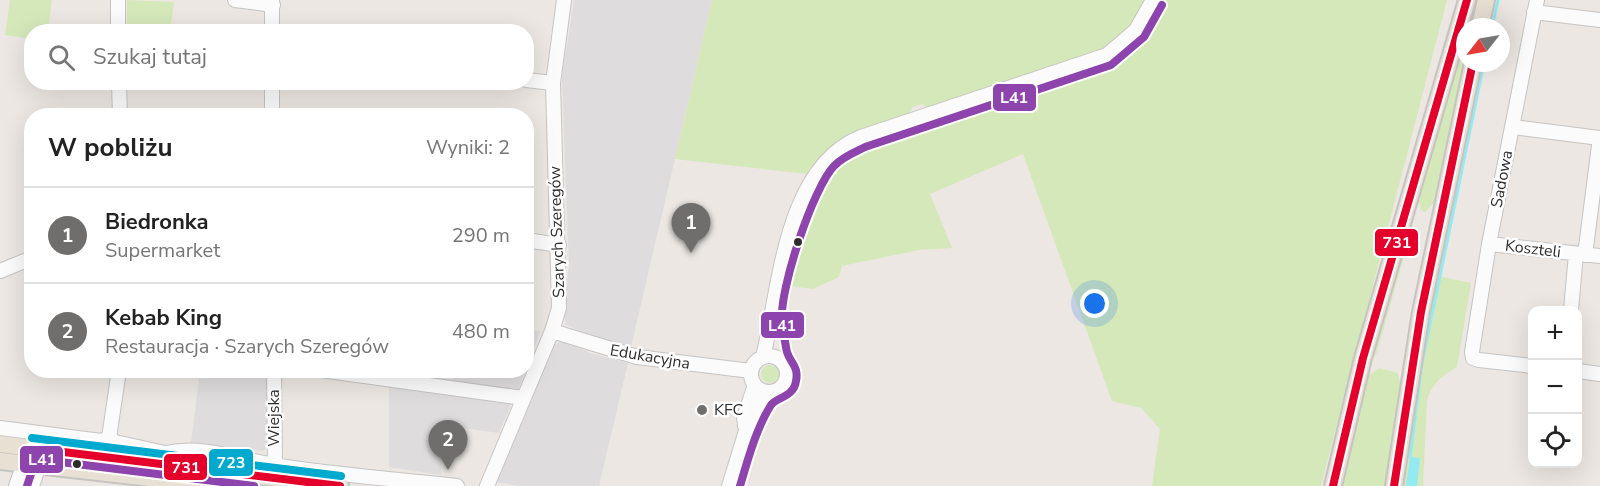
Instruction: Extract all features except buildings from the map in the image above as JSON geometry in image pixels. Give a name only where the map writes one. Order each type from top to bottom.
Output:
[{"type":"main road","points":[[1333,486],[1370,336],[1467,0]]},
{"type":"main road","points":[[1482,18],[1486,0]]},
{"type":"main road","points":[[1394,486],[1421,312],[1471,72]]},
{"type":"main road","points":[[0,444],[220,479]]},
{"type":"main road","points":[[0,460],[220,479],[275,472],[340,486]]},
{"type":"street","points":[[118,0],[118,24]]},
{"type":"street","points":[[235,0],[273,3],[272,24]]},
{"type":"street","name":"Szarych Szeregów","points":[[534,373],[559,308],[553,83],[564,0]]},
{"type":"street","points":[[770,357],[775,332],[771,323],[776,286],[797,212],[816,171],[835,151],[861,137],[1102,57],[1124,43],[1136,30],[1153,0]]},
{"type":"street","points":[[1535,6],[1600,20]]},
{"type":"street","name":"Sadowa","points":[[1528,365],[1473,358],[1472,352],[1489,244],[1535,6]]},
{"type":"street","points":[[534,81],[553,83]]},
{"type":"street","points":[[119,90],[120,108]]},
{"type":"street","points":[[272,90],[272,108]]},
{"type":"street","points":[[1513,127],[1600,138]]},
{"type":"street","name":"Koszteli","points":[[1572,306],[1600,138]]},
{"type":"street","points":[[534,241],[559,244]]},
{"type":"street","name":"Koszteli","points":[[1489,244],[1600,256]]},
{"type":"street","points":[[0,271],[24,261]]},
{"type":"street","name":"Edukacyjna","points":[[552,331],[638,357],[751,371]]},
{"type":"street","points":[[729,486],[761,389],[751,371],[756,361],[770,357],[785,367],[786,380],[778,390],[761,389]]},
{"type":"street","points":[[1582,372],[1600,374]]},
{"type":"street","points":[[109,438],[118,378]]},
{"type":"street","name":"Wiejska","points":[[274,378],[275,472]]},
{"type":"street","points":[[379,378],[523,398]]},
{"type":"street","name":"Szarych Szeregów","points":[[487,486],[532,378]]},
{"type":"street","points":[[0,428],[102,441],[109,438]]},
{"type":"street","points":[[109,438],[115,442],[198,462],[220,479]]},
{"type":"street","points":[[31,448],[32,486]]},
{"type":"street","points":[[166,453],[183,449],[211,452],[275,472],[457,486]]},
{"type":"street","points":[[16,486],[31,464]]},
{"type":"shaded area","points":[[574,0],[712,0],[631,347],[598,338],[566,325],[563,310],[569,267],[562,76]]},
{"type":"shaded area","points":[[534,330],[540,331],[534,349]]},
{"type":"shaded area","points":[[563,341],[590,353],[628,363],[599,486],[519,486],[497,482],[554,345]]},
{"type":"shaded area","points":[[199,378],[267,378],[267,448],[263,451],[191,443]]},
{"type":"shaded area","points":[[453,378],[523,378],[517,392],[452,383]]},
{"type":"shaded area","points":[[389,384],[513,400],[499,433],[456,427],[454,445],[442,443],[441,475],[389,467]]},
{"type":"green space","points":[[10,0],[52,0],[49,24],[24,24],[24,38],[5,35]]},
{"type":"green space","points":[[127,0],[174,2],[171,24],[127,24]]},
{"type":"green space","points":[[712,0],[1146,0],[1126,30],[1097,52],[930,109],[922,104],[913,107],[908,116],[865,130],[840,143],[817,161],[807,174],[675,159]]},
{"type":"green space","points":[[1165,0],[1447,0],[1321,486],[1152,486],[1160,429],[1141,408],[1112,401],[1023,154],[930,194],[952,248],[919,250],[842,266],[839,277],[813,289],[791,286],[819,190],[831,173],[856,151],[1112,65],[1138,46],[1152,30]]},
{"type":"green space","points":[[1470,0],[1480,0],[1476,18],[1465,18]]},
{"type":"green space","points":[[1456,51],[1456,72],[1463,72],[1439,194],[1425,212],[1421,210],[1417,192]]},
{"type":"green space","points":[[1412,218],[1412,228],[1377,352],[1374,358],[1370,357]]},
{"type":"green space","points":[[1434,275],[1471,283],[1457,367],[1438,380],[1427,400],[1423,486],[1400,486]]},
{"type":"green space","points":[[770,365],[776,368],[779,374],[776,380],[770,383],[764,380],[761,374],[764,368]]},
{"type":"green space","points":[[1379,368],[1398,373],[1402,393],[1388,486],[1341,486],[1365,383],[1368,376]]},
{"type":"water","points":[[1410,457],[1420,458],[1417,486],[1406,486]]},
{"type":"waterway","points":[[1494,18],[1498,0]]},
{"type":"waterway","points":[[1410,457],[1422,363],[1482,72]]},
{"type":"transit line","name":"731","points":[[1333,486],[1363,358],[1467,0]]},
{"type":"transit line","name":"L41","points":[[740,486],[753,444],[766,414],[774,402],[789,394],[795,386],[797,376],[788,356],[782,323],[786,287],[808,217],[817,195],[834,166],[845,157],[865,147],[1111,65],[1144,37],[1162,5]]},
{"type":"transit line","name":"731","points":[[1394,486],[1421,312],[1471,72]]},
{"type":"transit line","name":"723","points":[[32,438],[341,476]]},
{"type":"transit line","name":"731","points":[[31,448],[340,486]]},
{"type":"transit line","name":"L41","points":[[27,486],[36,459],[254,486]]},
{"type":"place","name":"Biedronka","points":[[691,253]]},
{"type":"place","name":"KFC","points":[[702,410]]},
{"type":"place","name":"Kebab King","points":[[448,470]]}]
